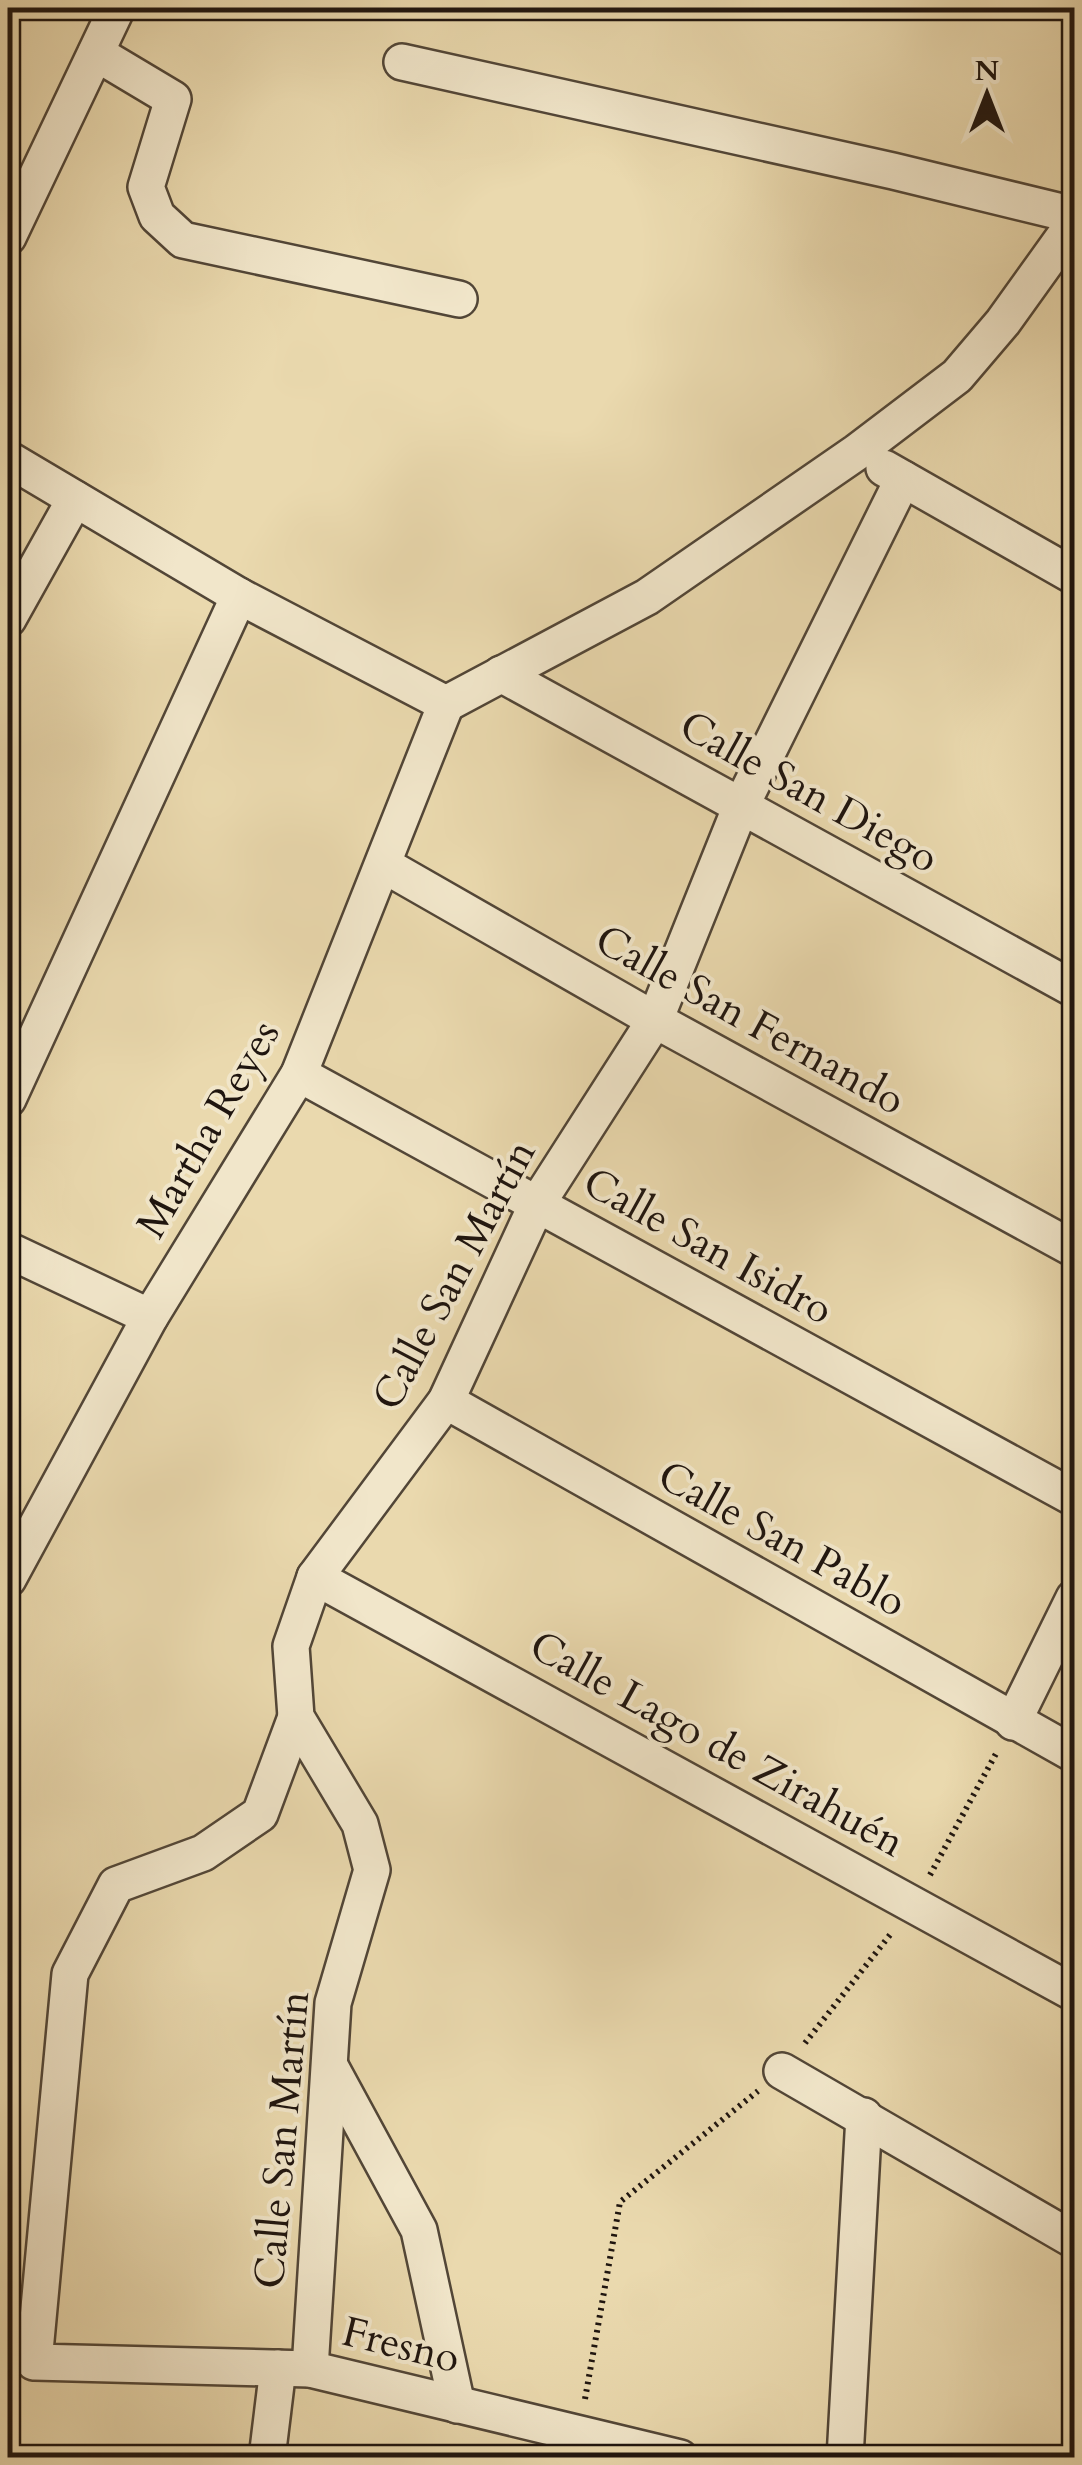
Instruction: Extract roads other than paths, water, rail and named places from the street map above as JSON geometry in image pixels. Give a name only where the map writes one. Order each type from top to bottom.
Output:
[{"type":"street","points":[[8,237],[117,8]]},
{"type":"street","points":[[96,53],[173,98],[146,187],[157,216],[183,240],[458,299]]},
{"type":"street","points":[[8,459],[239,596],[446,704],[647,596],[857,452],[957,376],[1004,322],[1071,232],[402,62]]},
{"type":"street","points":[[857,452],[1074,576]]},
{"type":"street","name":"Calle San Martín","points":[[268,2458],[294,2368],[330,2065],[333,2003],[372,1870],[360,1824],[296,1718],[291,1646],[316,1577],[446,1401],[537,1204],[655,1020],[741,806],[903,479]]},
{"type":"street","points":[[8,619],[75,499]]},
{"type":"street","points":[[8,1099],[239,596]]},
{"type":"street","name":"Calle San Diego","points":[[501,674],[1074,989]]},
{"type":"street","name":"Martha Reyes","points":[[8,1579],[150,1317],[299,1074],[446,704]]},
{"type":"street","name":"Calle San Fernando","points":[[384,866],[655,1020],[1074,1249]]},
{"type":"street","name":"Calle San Isidro","points":[[299,1074],[1074,1498]]},
{"type":"street","points":[[8,1250],[150,1317]]},
{"type":"street","name":"Calle San Pablo","points":[[446,1401],[1074,1754]]},
{"type":"street","name":"Calle Lago de Zirahuén","points":[[316,1577],[1074,1993]]},
{"type":"street","points":[[1012,1722],[1074,1598]]},
{"type":"street","name":"Fresno","points":[[296,1718],[260,1814],[204,1853],[116,1885],[70,1974],[34,2362],[294,2368],[458,2405],[576,2446],[680,2458]]},
{"type":"street","points":[[330,2065],[419,2230],[458,2405]]},
{"type":"street","points":[[782,2072],[1074,2240]]},
{"type":"street","points":[[845,2458],[864,2116]]}]
